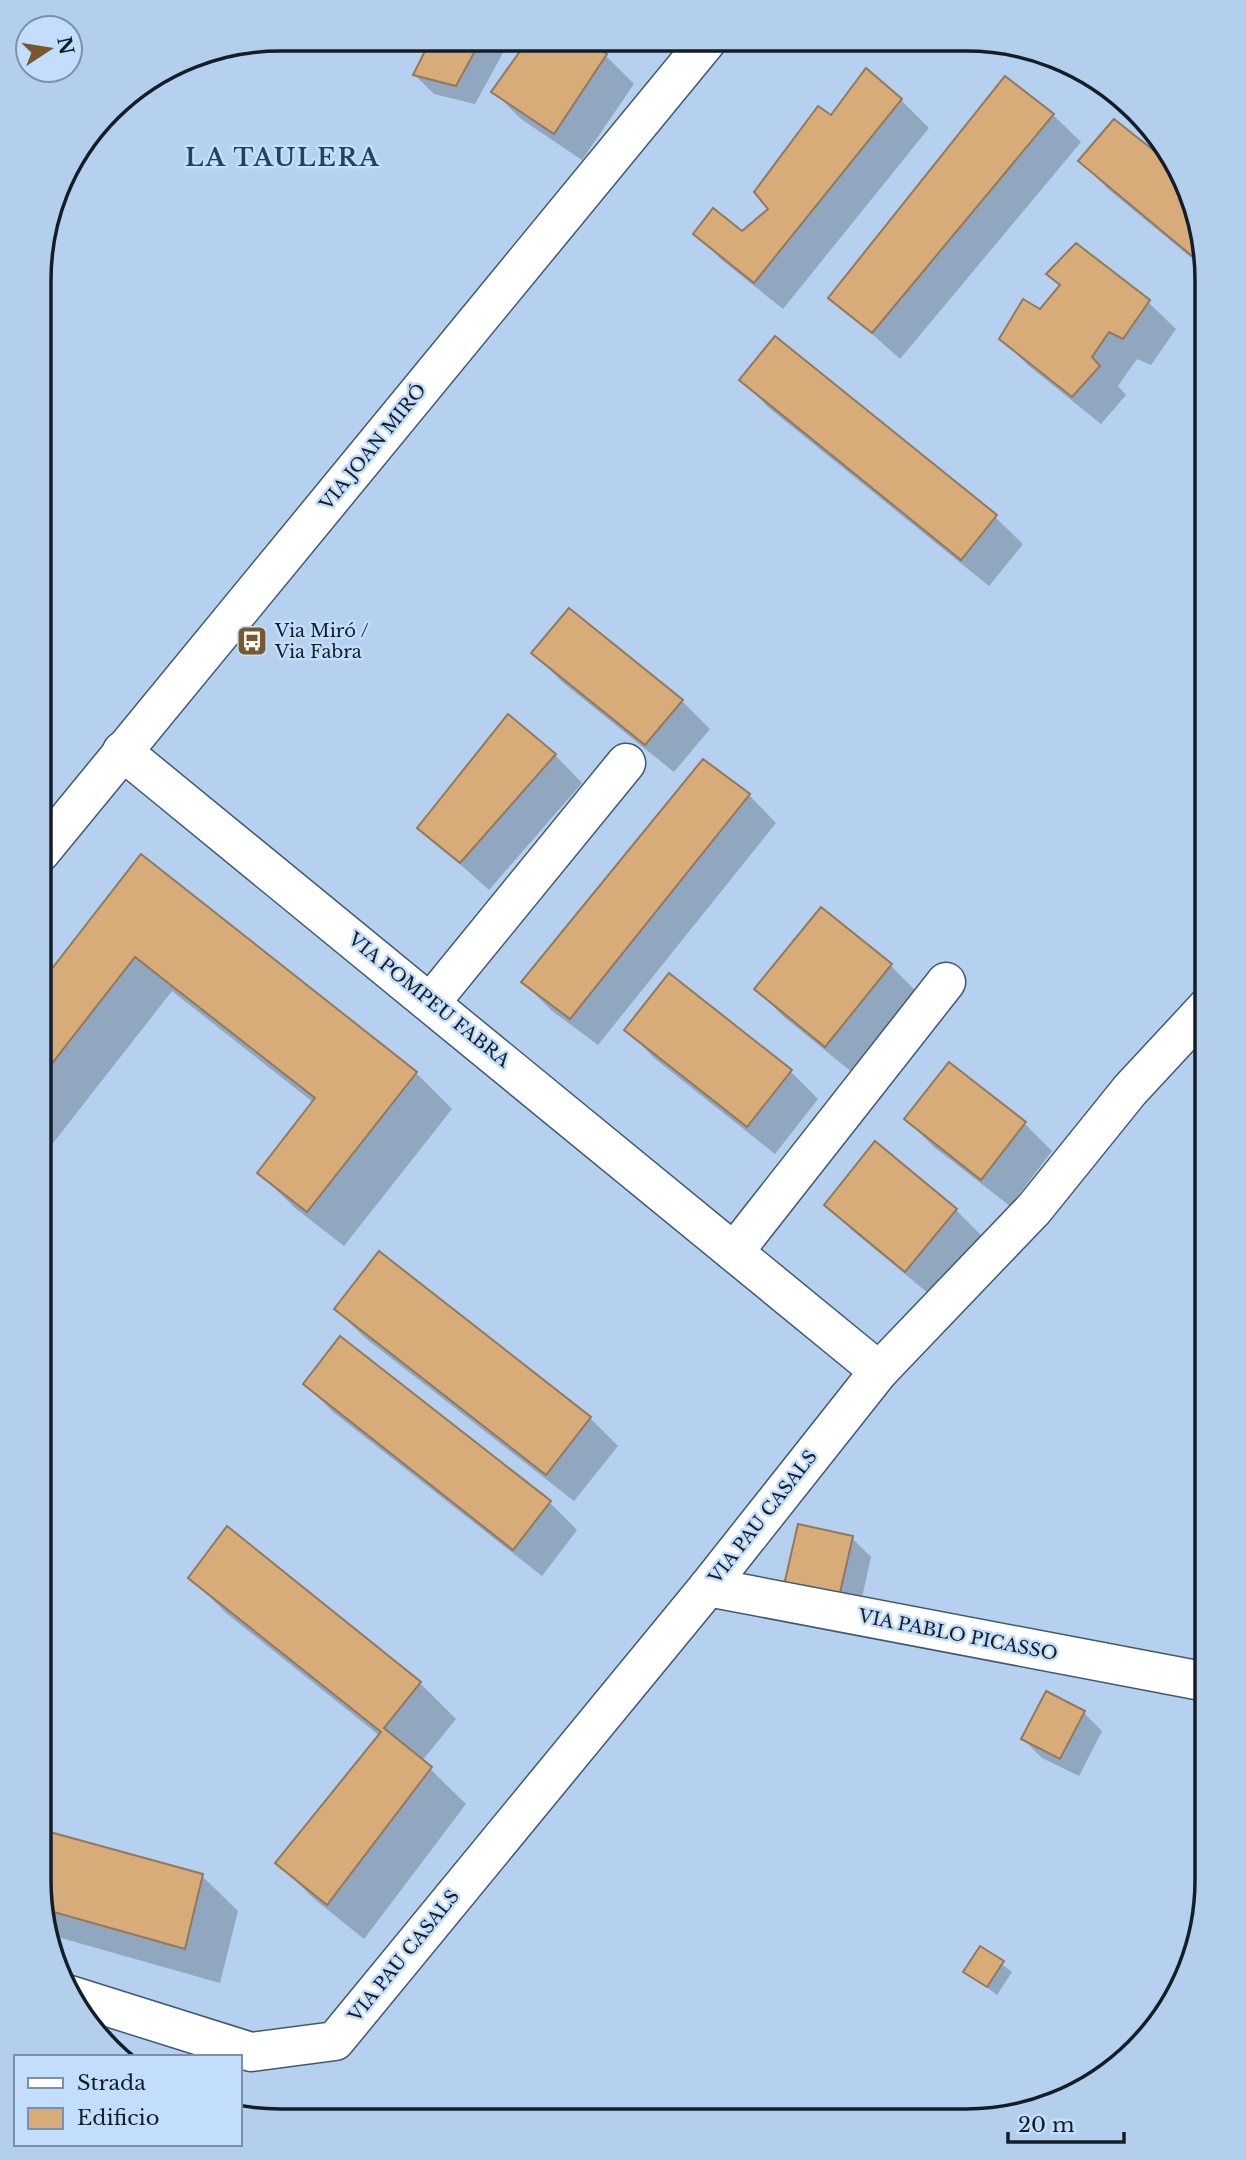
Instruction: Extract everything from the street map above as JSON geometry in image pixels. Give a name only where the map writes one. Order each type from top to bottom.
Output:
[{"type":"street","name":"VIA JOAN MIRÓ","points":[[51,839],[699,51]]},
{"type":"street","name":"VIA POMPEU FABRA","points":[[122,751],[879,1371]]},
{"type":"street","points":[[431,1002],[626,763]]},
{"type":"street","points":[[734,1252],[946,982]]},
{"type":"street","name":"VIA PAU CASALS","points":[[84,1999],[251,2052],[335,2041],[708,1587],[879,1371],[1034,1209],[1130,1090],[1195,1020]]},
{"type":"street","name":"VIA PABLO PICASSO","points":[[708,1587],[1195,1680]]},
{"type":"building","points":[[425,51],[475,51],[456,86],[413,75]]},
{"type":"building","points":[[520,51],[602,51],[607,54],[554,134],[491,92]]},
{"type":"building","points":[[866,68],[902,99],[754,283],[693,234],[713,208],[742,231],[768,209],[754,192],[818,106],[831,115]]},
{"type":"building","points":[[1005,76],[1054,114],[872,333],[828,298]]},
{"type":"building","points":[[1114,119],[1158,154],[1172,178],[1183,206],[1191,235],[1192,256],[1078,161]]},
{"type":"building","points":[[1076,243],[1150,300],[1123,339],[1109,332],[1092,357],[1100,366],[1072,397],[999,339],[1023,299],[1040,309],[1060,285],[1046,274]]},
{"type":"building","points":[[775,336],[997,515],[961,560],[739,380]]},
{"type":"building","points":[[569,608],[683,700],[645,745],[531,653]]},
{"type":"building","points":[[508,714],[556,754],[460,863],[417,828]]},
{"type":"building","points":[[703,759],[750,794],[570,1019],[521,982]]},
{"type":"building","points":[[141,854],[417,1072],[307,1212],[257,1173],[315,1098],[135,957],[51,1065],[51,970]]},
{"type":"building","points":[[821,907],[892,964],[825,1047],[754,989]]},
{"type":"building","points":[[669,973],[792,1070],[747,1127],[624,1030]]},
{"type":"building","points":[[949,1062],[1026,1122],[981,1180],[904,1119]]},
{"type":"building","points":[[875,1141],[957,1209],[905,1272],[824,1205]]},
{"type":"building","points":[[379,1251],[591,1417],[546,1475],[334,1309]]},
{"type":"building","points":[[340,1336],[551,1501],[513,1550],[303,1384]]},
{"type":"building","points":[[798,1524],[853,1536],[839,1597],[784,1585]]},
{"type":"building","points":[[227,1526],[421,1682],[384,1728],[432,1767],[327,1905],[275,1863],[381,1732],[188,1578]]},
{"type":"building","points":[[1046,1691],[1085,1711],[1060,1759],[1021,1739]]},
{"type":"building","points":[[51,1832],[203,1874],[185,1949],[53,1912]]},
{"type":"building","points":[[980,1946],[1004,1961],[987,1987],[963,1972]]},
{"type":"place","name":"Via Miró / Via Fabra","points":[[252,641]]},
{"type":"district","name":"LA TAULERA","points":[[283,158]]}]
